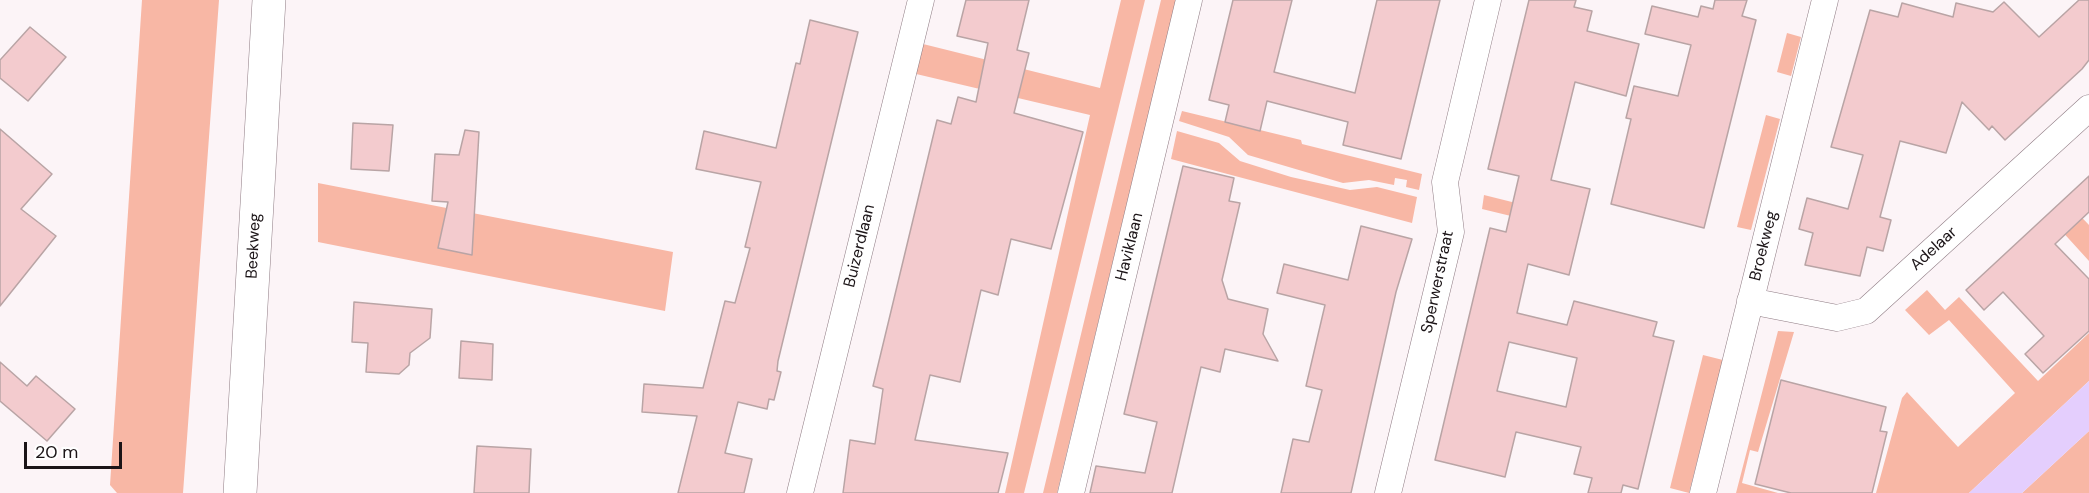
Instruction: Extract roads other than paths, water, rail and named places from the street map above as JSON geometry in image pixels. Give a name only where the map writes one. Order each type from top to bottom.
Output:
[{"type":"main road","name":"Beekweg","points":[[240,493],[269,0]]},
{"type":"street","name":"Buizerdlaan","points":[[800,493],[921,0]]},
{"type":"street","name":"Haviklaan","points":[[1071,493],[1189,0]]},
{"type":"street","name":"Sperwerstraat","points":[[1388,493],[1452,232],[1445,182],[1488,0]]},
{"type":"street","name":"Broekweg","points":[[1703,493],[1825,0]]},
{"type":"street","name":"Adelaar","points":[[1750,301],[1837,318],[1866,311],[2089,108]]}]
